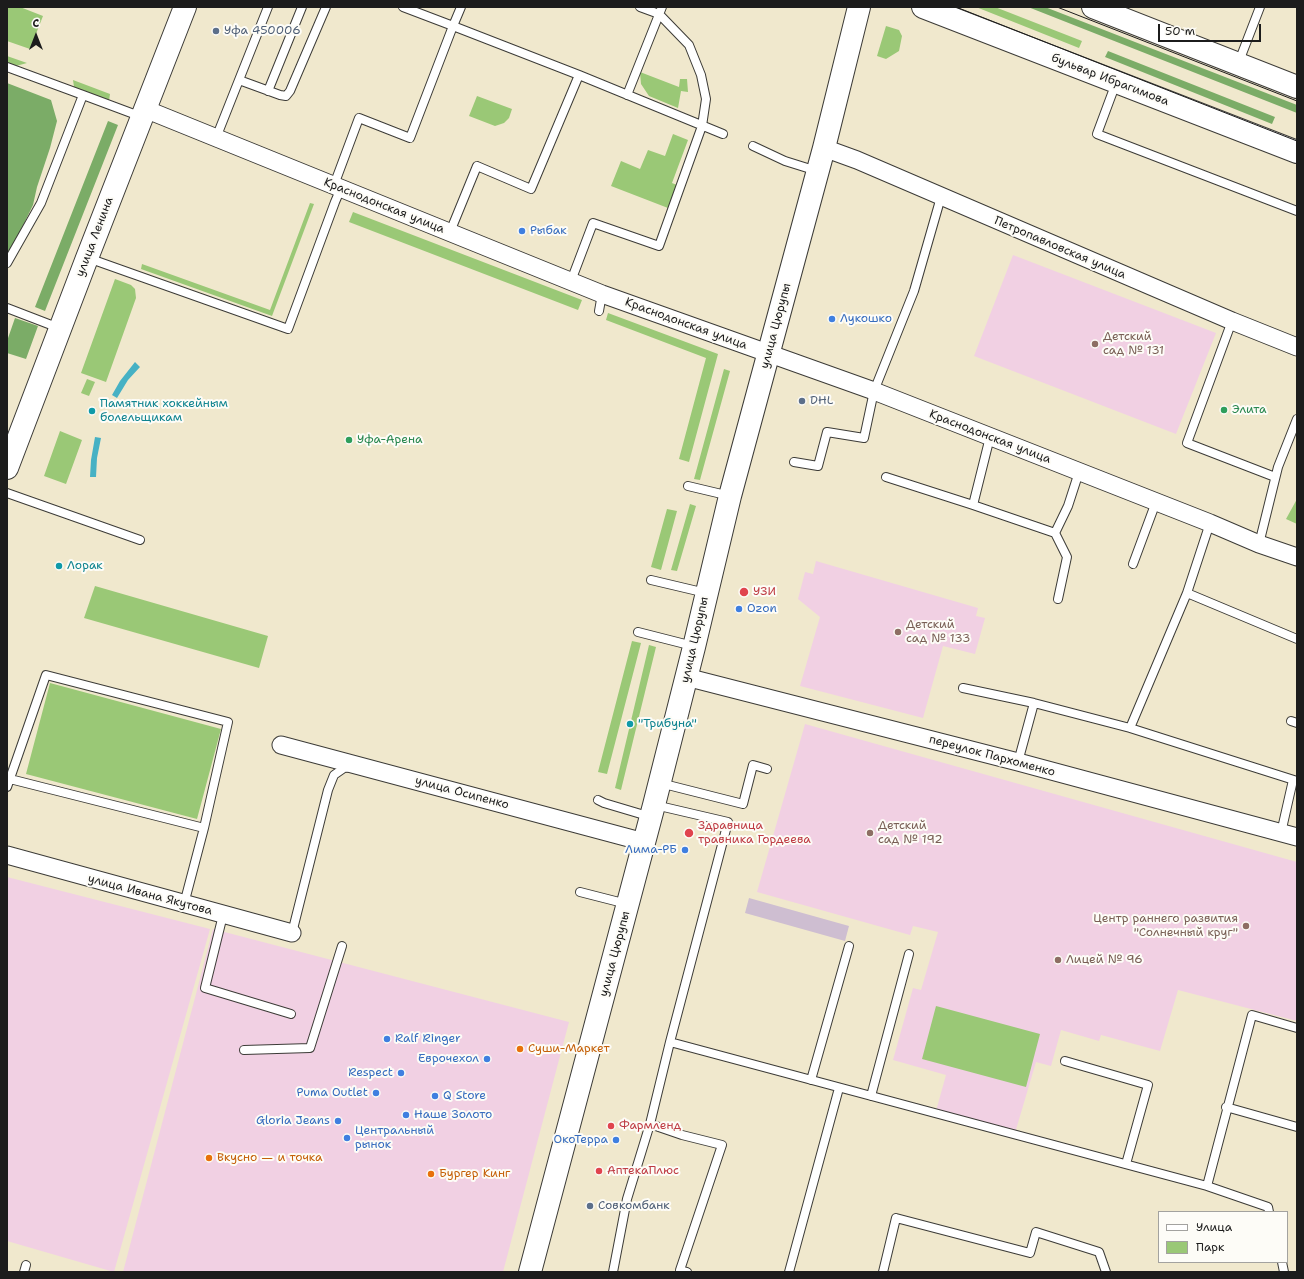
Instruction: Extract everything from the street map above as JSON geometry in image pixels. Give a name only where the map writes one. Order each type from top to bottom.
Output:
[{"type":"main road","name":"улица Ленина","points":[[7,468],[143,113],[186,7]]},
{"type":"main road","name":"улица Цюрупы","points":[[530,1272],[653,811],[730,496],[824,148],[859,7]]},
{"type":"main road","name":"бульвар Ибрагимова","points":[[923,7],[1297,152]]},
{"type":"main road","points":[[1093,7],[1297,87]]},
{"type":"street","name":"Краснодонская улица","points":[[143,113],[216,138],[602,294],[874,391],[1210,523],[1259,544],[1297,557]]},
{"type":"street","name":"Петропавловская улица","points":[[824,148],[857,160],[1232,321],[1297,347]]},
{"type":"street","name":"переулок Пархоменко","points":[[686,678],[1018,762],[1297,837]]},
{"type":"street","name":"улица Осипенко","points":[[281,745],[644,842]]},
{"type":"street","name":"улица Ивана Якутова","points":[[7,855],[292,933]]},
{"type":"lane","points":[[216,138],[268,7]]},
{"type":"lane","points":[[268,91],[302,7]]},
{"type":"lane","points":[[239,80],[286,96],[290,91],[326,7]]},
{"type":"lane","points":[[403,7],[627,94],[723,134]]},
{"type":"lane","points":[[87,258],[288,329],[335,202],[337,187],[359,118],[410,138],[461,7]]},
{"type":"lane","points":[[571,281],[593,223],[659,246],[702,126],[706,99],[701,75],[689,45],[661,11],[640,7]]},
{"type":"lane","points":[[1238,64],[1260,7]]},
{"type":"lane","points":[[627,94],[661,11]]},
{"type":"lane","points":[[7,67],[83,95],[143,113]]},
{"type":"lane","points":[[450,232],[477,166],[531,189],[579,75]]},
{"type":"lane","points":[[1116,82],[1097,134],[1297,211]]},
{"type":"lane","points":[[7,263],[41,203],[83,95]]},
{"type":"lane","points":[[753,146],[785,161],[817,171]]},
{"type":"lane","points":[[794,462],[818,466],[827,432],[864,438],[874,391],[914,291],[941,197]]},
{"type":"lane","points":[[599,311],[602,294]]},
{"type":"lane","points":[[7,308],[60,328]]},
{"type":"lane","points":[[1232,321],[1187,443],[1276,478]]},
{"type":"lane","points":[[1259,544],[1276,478],[1297,419]]},
{"type":"lane","points":[[973,505],[990,437]]},
{"type":"lane","points":[[1056,533],[1068,506],[1079,472]]},
{"type":"lane","points":[[886,477],[1056,533],[1067,557],[1058,599]]},
{"type":"lane","points":[[688,486],[730,496]]},
{"type":"lane","points":[[7,493],[140,540]]},
{"type":"lane","points":[[1133,564],[1156,502]]},
{"type":"lane","points":[[1130,728],[1187,593],[1210,523]]},
{"type":"lane","points":[[651,580],[706,593]]},
{"type":"lane","points":[[1187,593],[1297,638]]},
{"type":"lane","points":[[638,632],[694,647]]},
{"type":"lane","points":[[184,904],[204,828],[228,722],[46,675],[8,783],[204,828]]},
{"type":"lane","points":[[963,688],[1130,728],[1295,781],[1281,833]]},
{"type":"lane","points":[[1018,762],[1034,704]]},
{"type":"lane","points":[[659,783],[743,804],[753,765],[767,769]]},
{"type":"lane","points":[[292,933],[328,790],[334,775],[344,768],[362,767]]},
{"type":"lane","points":[[598,800],[604,803],[728,822],[650,1124],[627,1199],[613,1272]]},
{"type":"lane","points":[[580,892],[628,904]]},
{"type":"lane","points":[[223,915],[205,988],[291,1014]]},
{"type":"lane","points":[[244,1050],[310,1048],[342,946]]},
{"type":"lane","points":[[811,1080],[849,946]]},
{"type":"lane","points":[[871,1096],[909,954]]},
{"type":"lane","points":[[1207,1186],[1226,1107],[1252,1015],[1297,1028]]},
{"type":"lane","points":[[670,1042],[1207,1186],[1268,1207],[1269,1211]]},
{"type":"lane","points":[[1065,1061],[1148,1085],[1126,1164]]},
{"type":"lane","points":[[789,1272],[839,1088]]},
{"type":"lane","points":[[1226,1107],[1297,1127]]},
{"type":"lane","points":[[650,1124],[682,1135],[722,1145],[680,1270],[687,1272]]},
{"type":"lane","points":[[883,1272],[896,1218],[1030,1253],[1036,1232],[1099,1252],[1106,1272]]},
{"type":"shaded area","name":"Детский сад № 131","points":[[1013,255],[1216,333],[1176,434],[974,356]]},
{"type":"shaded area","name":"Детский сад № 133","points":[[816,561],[978,608],[976,616],[985,618],[975,654],[943,646],[923,718],[800,686],[820,617],[798,599],[805,572],[813,574]]},
{"type":"shaded area","points":[[805,724],[1297,862],[1297,1021],[1178,990],[1160,1051],[1101,1035],[1099,1041],[1061,1030],[1051,1066],[1036,1062],[1015,1133],[936,1111],[946,1075],[893,1060],[913,988],[921,990],[938,932],[913,926],[910,935],[757,892]]},
{"type":"shaded area","points":[[7,877],[210,929],[114,1272],[7,1241]]},
{"type":"shaded area","points":[[749,898],[849,926],[845,941],[745,913]]},
{"type":"shaded area","name":"Центральный рынок","points":[[213,929],[569,1022],[503,1272],[123,1272]]},
{"type":"green space","points":[[7,7],[20,7],[43,16],[30,49],[7,41]]},
{"type":"green space","points":[[976,7],[995,7],[1082,41],[1079,48]]},
{"type":"green space","points":[[1028,7],[1045,7],[1297,105],[1297,113]]},
{"type":"green space","points":[[886,26],[899,30],[902,36],[899,51],[886,59],[877,56]]},
{"type":"green space","points":[[1108,51],[1275,117],[1272,124],[1105,57]]},
{"type":"green space","points":[[7,56],[27,63],[16,66],[7,63]]},
{"type":"green space","points":[[640,72],[679,87],[680,79],[687,79],[688,92],[681,91],[678,108],[649,96],[641,84]]},
{"type":"green space","points":[[73,80],[110,94],[109,101],[74,87]]},
{"type":"green space","points":[[7,83],[51,100],[57,121],[33,205],[7,258]]},
{"type":"green space","points":[[477,96],[512,109],[509,118],[504,123],[495,126],[469,116]]},
{"type":"green space","points":[[108,121],[118,125],[45,311],[35,307]]},
{"type":"green space","points":[[673,134],[688,140],[672,183],[677,185],[668,208],[611,186],[621,161],[640,169],[648,150],[665,156]]},
{"type":"green space","points":[[310,203],[314,204],[272,316],[141,269],[142,264],[270,310]]},
{"type":"green space","points":[[353,212],[582,300],[578,310],[349,222]]},
{"type":"green space","points":[[115,279],[131,285],[135,289],[136,298],[106,382],[81,373]]},
{"type":"green space","points":[[608,313],[718,354],[689,462],[679,459],[706,358],[606,320]]},
{"type":"green space","points":[[15,318],[38,326],[26,359],[7,353],[7,341]]},
{"type":"green space","points":[[724,369],[730,371],[700,480],[694,479]]},
{"type":"green space","points":[[87,379],[95,382],[89,396],[81,393]]},
{"type":"green space","points":[[60,431],[82,440],[66,484],[44,476]]},
{"type":"green space","points":[[1297,499],[1297,524],[1286,519]]},
{"type":"green space","points":[[690,504],[696,506],[677,571],[671,570]]},
{"type":"green space","points":[[667,509],[677,511],[661,570],[651,567]]},
{"type":"green space","points":[[95,586],[268,636],[259,668],[84,618]]},
{"type":"green space","points":[[632,641],[641,643],[607,774],[598,772]]},
{"type":"green space","points":[[649,645],[656,647],[621,790],[615,788]]},
{"type":"green space","points":[[50,683],[221,729],[197,819],[26,774]]},
{"type":"green space","points":[[936,1006],[1040,1034],[1026,1087],[922,1059]]},
{"type":"water","points":[[135,362],[140,367],[128,380],[117,398],[112,395],[120,381]]},
{"type":"water","points":[[95,437],[101,438],[97,458],[96,477],[90,477],[91,460]]},
{"type":"tram line","points":[[956,7],[1297,141]]},
{"type":"tram line","points":[[1057,7],[1297,101]]},
{"type":"place","name":"Уфа 450006","points":[[216,31]]},
{"type":"place","name":"Рыбак","points":[[522,231]]},
{"type":"place","name":"Лукошко","points":[[832,319]]},
{"type":"place","name":"Детский сад № 131","points":[[1095,344]]},
{"type":"place","name":"DHL","points":[[802,401]]},
{"type":"place","name":"Элита","points":[[1224,410]]},
{"type":"place","name":"Памятник хоккейным болельщикам","points":[[92,411]]},
{"type":"place","name":"Уфа-Арена","points":[[349,440]]},
{"type":"place","name":"Лорак","points":[[59,566]]},
{"type":"place","name":"УЗИ","points":[[744,592]]},
{"type":"place","name":"Ozon","points":[[739,609]]},
{"type":"place","name":"Детский сад № 133","points":[[898,632]]},
{"type":"place","name":"\"Трибуна\"","points":[[630,724]]},
{"type":"place","name":"Здравница травника Гордеева","points":[[689,833]]},
{"type":"place","name":"Детский сад № 192","points":[[870,833]]},
{"type":"place","name":"Лима-РБ","points":[[685,850]]},
{"type":"place","name":"Центр раннего развития \"Солнечный круг\"","points":[[1246,926]]},
{"type":"place","name":"Лицей № 96","points":[[1058,960]]},
{"type":"place","name":"Ralf Ringer","points":[[387,1039]]},
{"type":"place","name":"Суши-Маркет","points":[[520,1049]]},
{"type":"place","name":"Еврочехол","points":[[487,1059]]},
{"type":"place","name":"Respect","points":[[401,1073]]},
{"type":"place","name":"Puma Outlet","points":[[376,1093]]},
{"type":"place","name":"Q Store","points":[[435,1096]]},
{"type":"place","name":"Наше Золото","points":[[406,1115]]},
{"type":"place","name":"Gloria Jeans","points":[[338,1121]]},
{"type":"place","name":"Фармленд","points":[[611,1126]]},
{"type":"place","name":"Центральный рынок","points":[[347,1138]]},
{"type":"place","name":"ОкоТерра","points":[[616,1140]]},
{"type":"place","name":"Вкусно — и точка","points":[[209,1158]]},
{"type":"place","name":"АптекаПлюс","points":[[599,1171]]},
{"type":"place","name":"Бургер Кинг","points":[[431,1174]]},
{"type":"place","name":"Совкомбанк","points":[[590,1206]]}]
